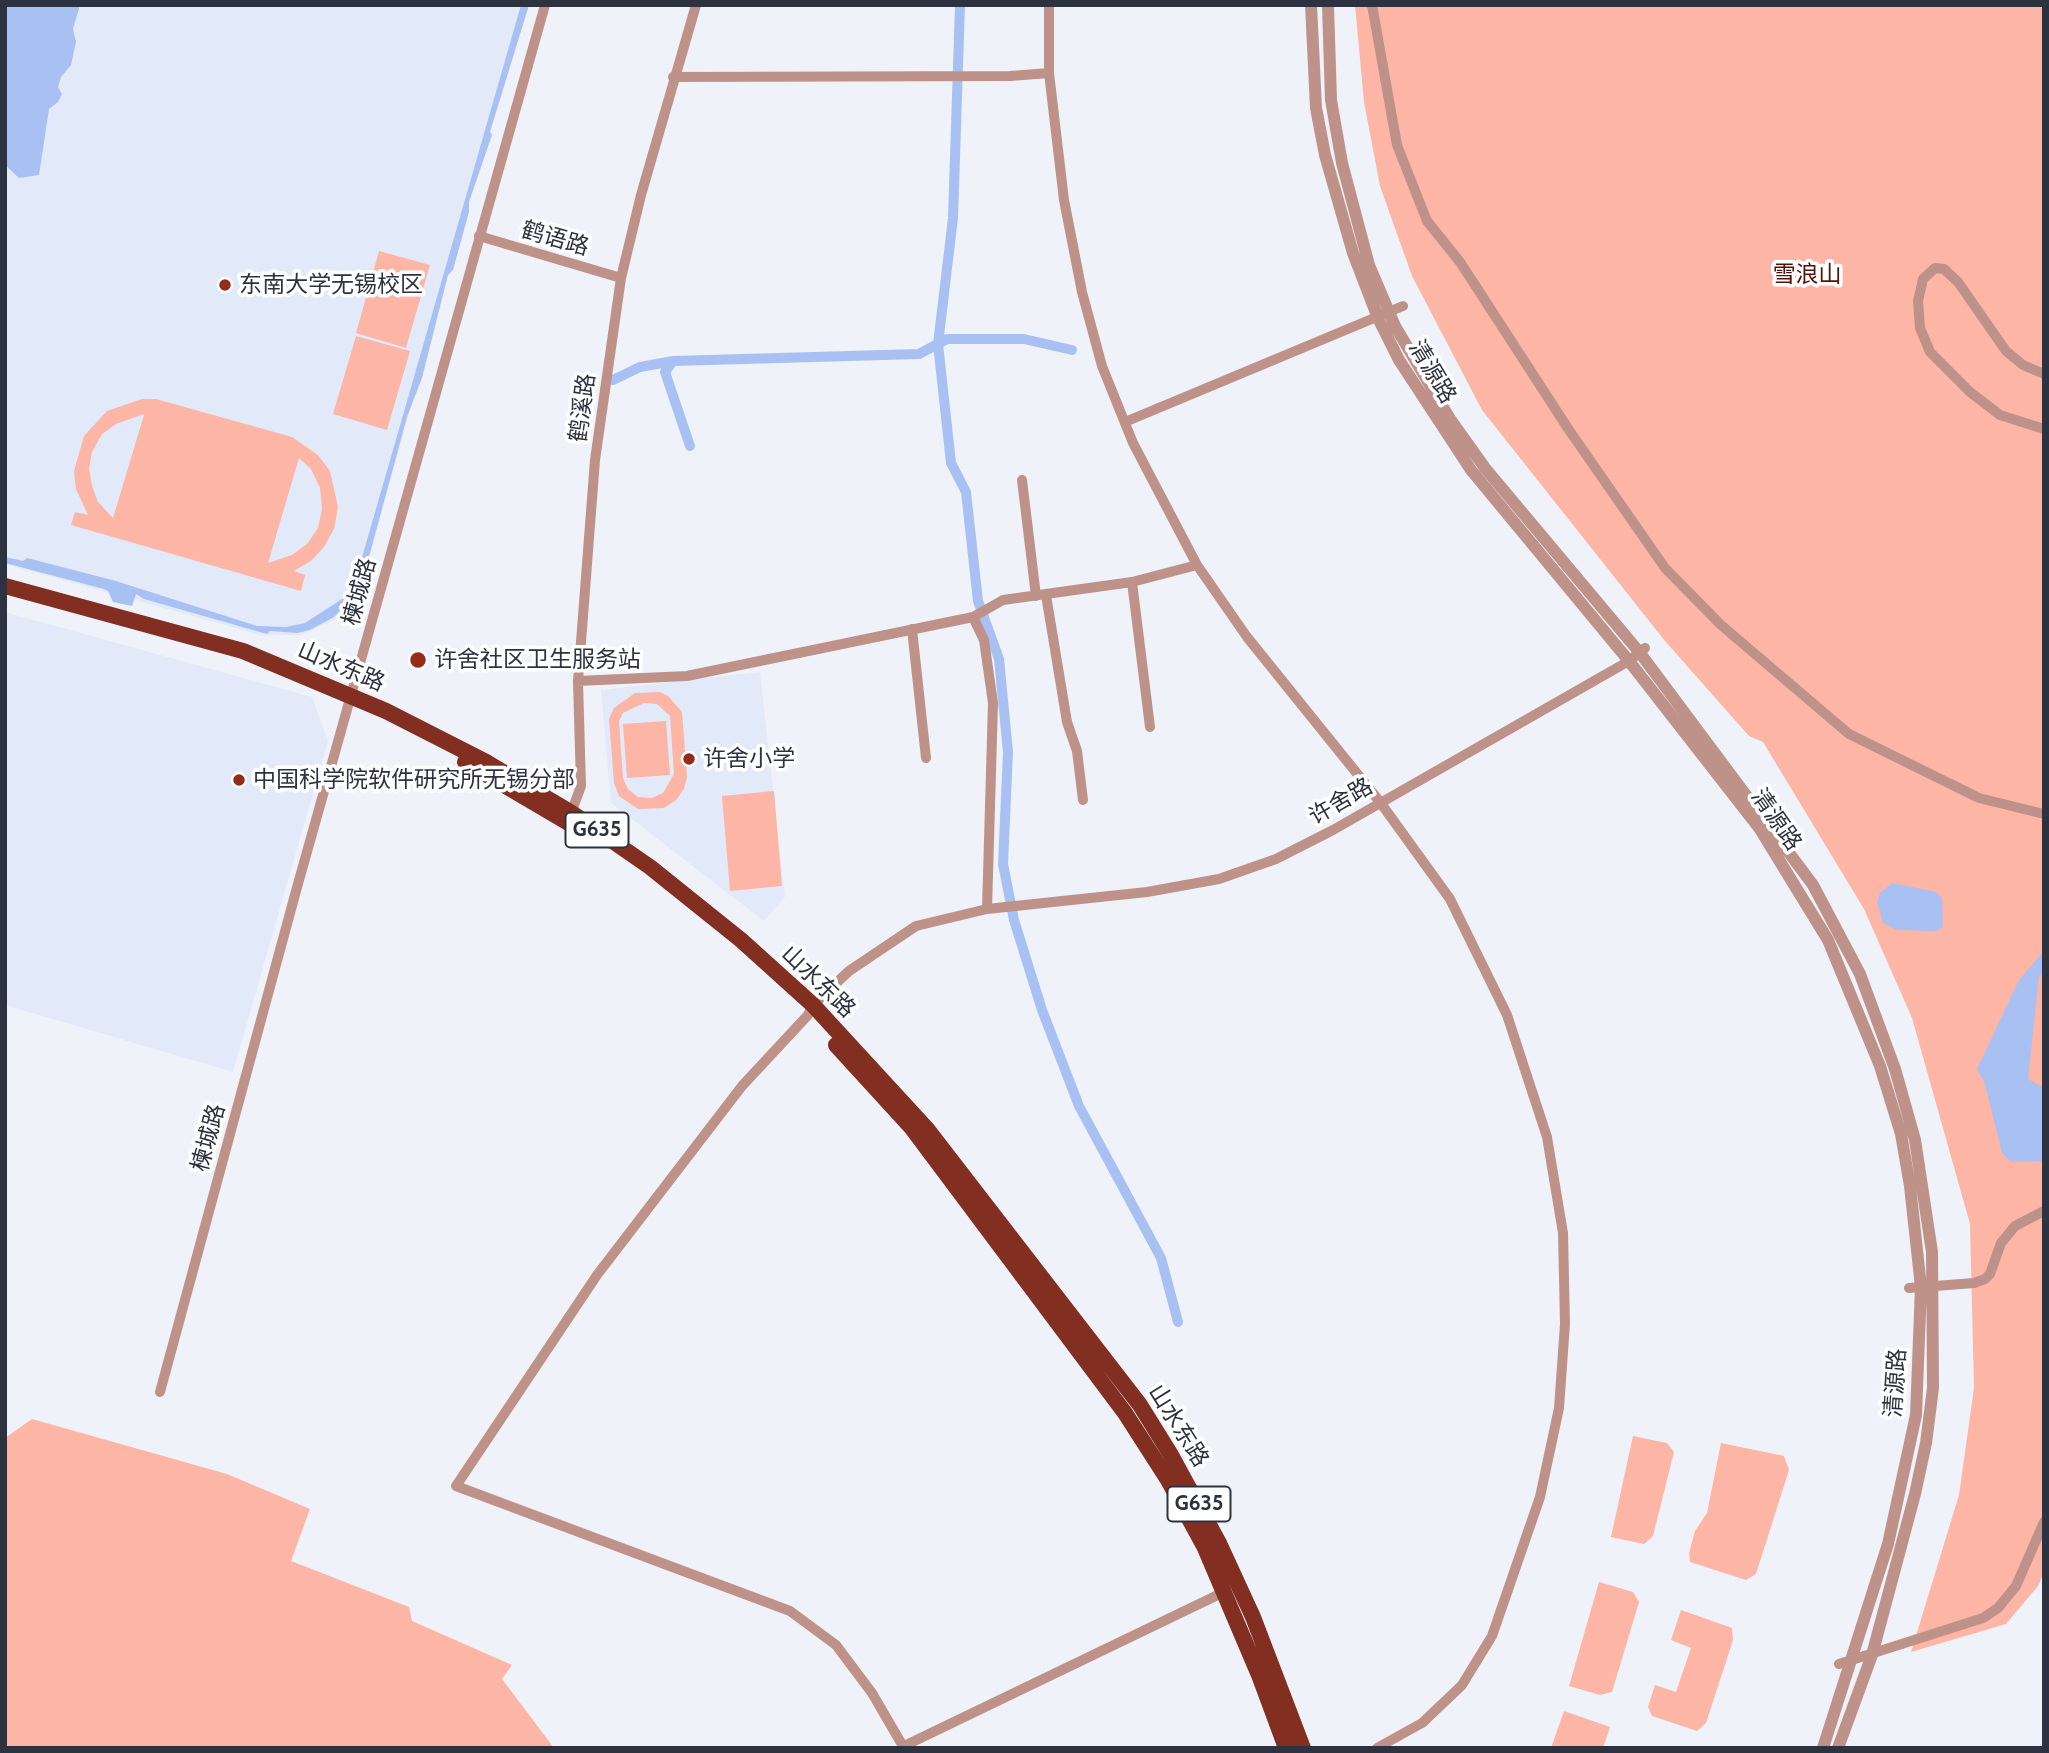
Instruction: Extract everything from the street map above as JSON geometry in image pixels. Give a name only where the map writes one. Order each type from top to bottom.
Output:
[{"type":"highway","name":"山水东路","points":[[5,586],[186,633],[285,667],[351,700],[568,818],[688,909],[810,1010],[927,1129],[1140,1405],[1184,1476],[1219,1543],[1253,1617],[1303,1748]]},
{"type":"highway","name":"山水东路","points":[[5,597],[166,638],[351,700]]},
{"type":"highway","name":"山水东路","points":[[810,1010],[911,1127],[1125,1413],[1168,1480],[1205,1548],[1286,1748]]},
{"type":"street","name":"楝城路","points":[[160,1392],[545,5]]},
{"type":"street","name":"鹤溪路","points":[[568,818],[581,786],[578,681],[595,460],[621,278],[673,77],[696,5]]},
{"type":"street","points":[[1049,5],[1049,73],[1064,200],[1082,292],[1102,366],[1125,422],[1197,565],[1247,637],[1380,802],[1450,900],[1507,1015],[1547,1137],[1563,1233],[1565,1324],[1559,1408],[1540,1497],[1492,1636],[1462,1685],[1422,1723],[1377,1748]]},
{"type":"street","name":"清源路","points":[[1311,5],[1316,108],[1325,155],[1345,229],[1383,316],[1431,413],[1471,470],[1629,661],[1760,829],[1828,940],[1880,1066],[1901,1134],[1910,1186],[1933,1388],[1926,1443],[1872,1655],[1838,1748]]},
{"type":"street","name":"清源路","points":[[1328,5],[1331,100],[1342,163],[1383,316],[1485,468],[1643,651],[1813,885],[1860,974],[1895,1069],[1925,1192],[1916,1415],[1907,1470],[1888,1544],[1823,1748]]},
{"type":"street","points":[[1371,5],[1396,145],[1427,221],[1460,262],[1569,430],[1665,568],[1721,625],[1849,734],[1979,798],[2044,814]]},
{"type":"street","points":[[673,77],[981,76],[1049,73]]},
{"type":"street","name":"鹤语路","points":[[479,236],[621,278]]},
{"type":"street","points":[[2044,374],[2024,365],[2006,351],[1958,282],[1944,269],[1935,268],[1923,279],[1918,301],[1920,328],[1930,352],[1970,393],[2000,415],[2044,429]]},
{"type":"street","points":[[1125,422],[1403,306]]},
{"type":"street","points":[[1022,480],[1041,596],[1067,722],[1077,751],[1083,800]]},
{"type":"street","points":[[578,681],[687,676],[973,617],[1001,601],[1132,582],[1197,565]]},
{"type":"street","points":[[1132,582],[1150,727]]},
{"type":"street","points":[[973,617],[984,640],[993,703],[990,909]]},
{"type":"street","points":[[912,629],[926,758]]},
{"type":"street","name":"许舍路","points":[[904,1747],[872,1693],[836,1645],[790,1611],[456,1486],[597,1275],[742,1086],[849,971],[916,926],[990,909],[1147,892],[1219,879],[1276,859],[1333,830],[1643,651]]},
{"type":"street","points":[[1921,1287],[1974,1283],[1985,1279],[1990,1274],[2001,1243],[2015,1226],[2044,1211]]},
{"type":"street","points":[[1839,1664],[1983,1618],[1998,1608],[2017,1586],[2044,1522]]},
{"type":"street","points":[[904,1747],[1224,1592]]},
{"type":"shaded area","name":"东南大学无锡校区","points":[[5,5],[521,5],[360,592],[339,618],[300,635],[261,635],[5,564]]},
{"type":"shaded area","points":[[5,612],[312,697],[328,741],[233,1072],[5,1005]]},
{"type":"shaded area","name":"许舍小学","points":[[760,672],[785,897],[764,921],[611,803],[601,690]]},
{"type":"green space","name":"雪浪山","points":[[1355,5],[2044,5],[2044,1572],[2038,1586],[2006,1624],[1911,1652],[1959,1495],[1974,1388],[1970,1224],[1912,1018],[1864,909],[1763,742],[1749,736],[1665,641],[1482,410],[1412,276],[1380,186],[1364,102]]},
{"type":"green space","points":[[379,251],[430,265],[406,348],[356,333]]},
{"type":"green space","points":[[356,336],[410,351],[387,430],[333,414]]},
{"type":"green space","points":[[142,399],[156,399],[292,437],[318,455],[330,471],[338,507],[334,529],[324,547],[311,561],[294,571],[305,575],[301,591],[71,525],[75,512],[88,515],[76,489],[74,471],[84,436],[107,411]],"holes":[[[144,415],[113,518],[98,502],[92,486],[89,469],[92,452],[102,434],[116,424]],[[299,458],[311,469],[320,488],[322,509],[318,528],[307,544],[292,555],[268,563]]]},
{"type":"green space","points":[[660,692],[668,696],[682,712],[687,777],[684,789],[676,800],[664,808],[638,809],[619,796],[614,783],[609,719],[614,708],[635,693]],"holes":[[[644,703],[657,704],[670,716],[674,774],[663,793],[652,798],[638,797],[628,789],[623,778],[619,721],[623,713]]]},
{"type":"green space","points":[[666,721],[670,775],[627,778],[623,724]]},
{"type":"green space","points":[[774,791],[782,886],[730,891],[722,796]]},
{"type":"green space","points":[[32,1419],[227,1474],[310,1509],[291,1561],[409,1607],[412,1621],[512,1665],[502,1679],[554,1748],[5,1748],[5,1438]]},
{"type":"green space","points":[[1633,1436],[1667,1443],[1674,1452],[1653,1536],[1644,1544],[1611,1537]]},
{"type":"green space","points":[[1721,1443],[1784,1456],[1789,1470],[1756,1574],[1746,1580],[1690,1562],[1689,1553],[1695,1531],[1707,1513]]},
{"type":"green space","points":[[1599,1582],[1633,1592],[1639,1602],[1612,1692],[1600,1695],[1569,1686]]},
{"type":"green space","points":[[1681,1610],[1732,1628],[1733,1640],[1706,1723],[1697,1731],[1652,1716],[1648,1707],[1655,1685],[1676,1692],[1691,1648],[1671,1640]]},
{"type":"green space","points":[[1564,1711],[1610,1727],[1603,1748],[1551,1748]]},
{"type":"water","points":[[5,5],[80,5],[73,29],[76,42],[71,65],[61,77],[58,87],[62,94],[58,102],[49,109],[39,175],[19,178],[5,165]]},
{"type":"water","points":[[521,5],[529,5],[490,132],[492,135],[469,202],[469,212],[453,270],[448,275],[422,378],[407,417],[364,575],[348,603],[334,617],[310,630],[297,633],[270,631],[267,634],[144,599],[136,594],[132,606],[113,602],[108,591],[104,589],[5,563],[5,557],[23,561],[27,558],[116,581],[257,626],[286,627],[305,623],[342,599],[352,587],[361,561]]},
{"type":"water","points":[[1892,883],[1936,892],[1942,898],[1943,927],[1936,931],[1897,930],[1883,923],[1877,902],[1880,893]]},
{"type":"water","points":[[2044,951],[2044,972],[2039,977],[2028,1079],[2044,1088],[2044,1161],[2011,1162],[2002,1153],[1985,1084],[1977,1069],[2019,980]]},
{"type":"waterway","points":[[960,5],[953,218],[938,344],[951,463],[966,492],[978,601],[999,659],[1008,752],[1003,864],[1014,920],[1042,1010],[1079,1106],[1161,1258],[1178,1322]]},
{"type":"waterway","points":[[690,446],[665,372],[673,361],[919,354],[947,339],[1024,339],[1072,350]]},
{"type":"waterway","points":[[613,380],[640,367],[673,361]]},
{"type":"place","name":"东南大学无锡校区","points":[[225,285]]},
{"type":"place","name":"许舍社区卫生服务站","points":[[418,660]]},
{"type":"place","name":"许舍小学","points":[[689,759]]},
{"type":"place","name":"中国科学院软件研究所无锡分部","points":[[239,780]]}]
